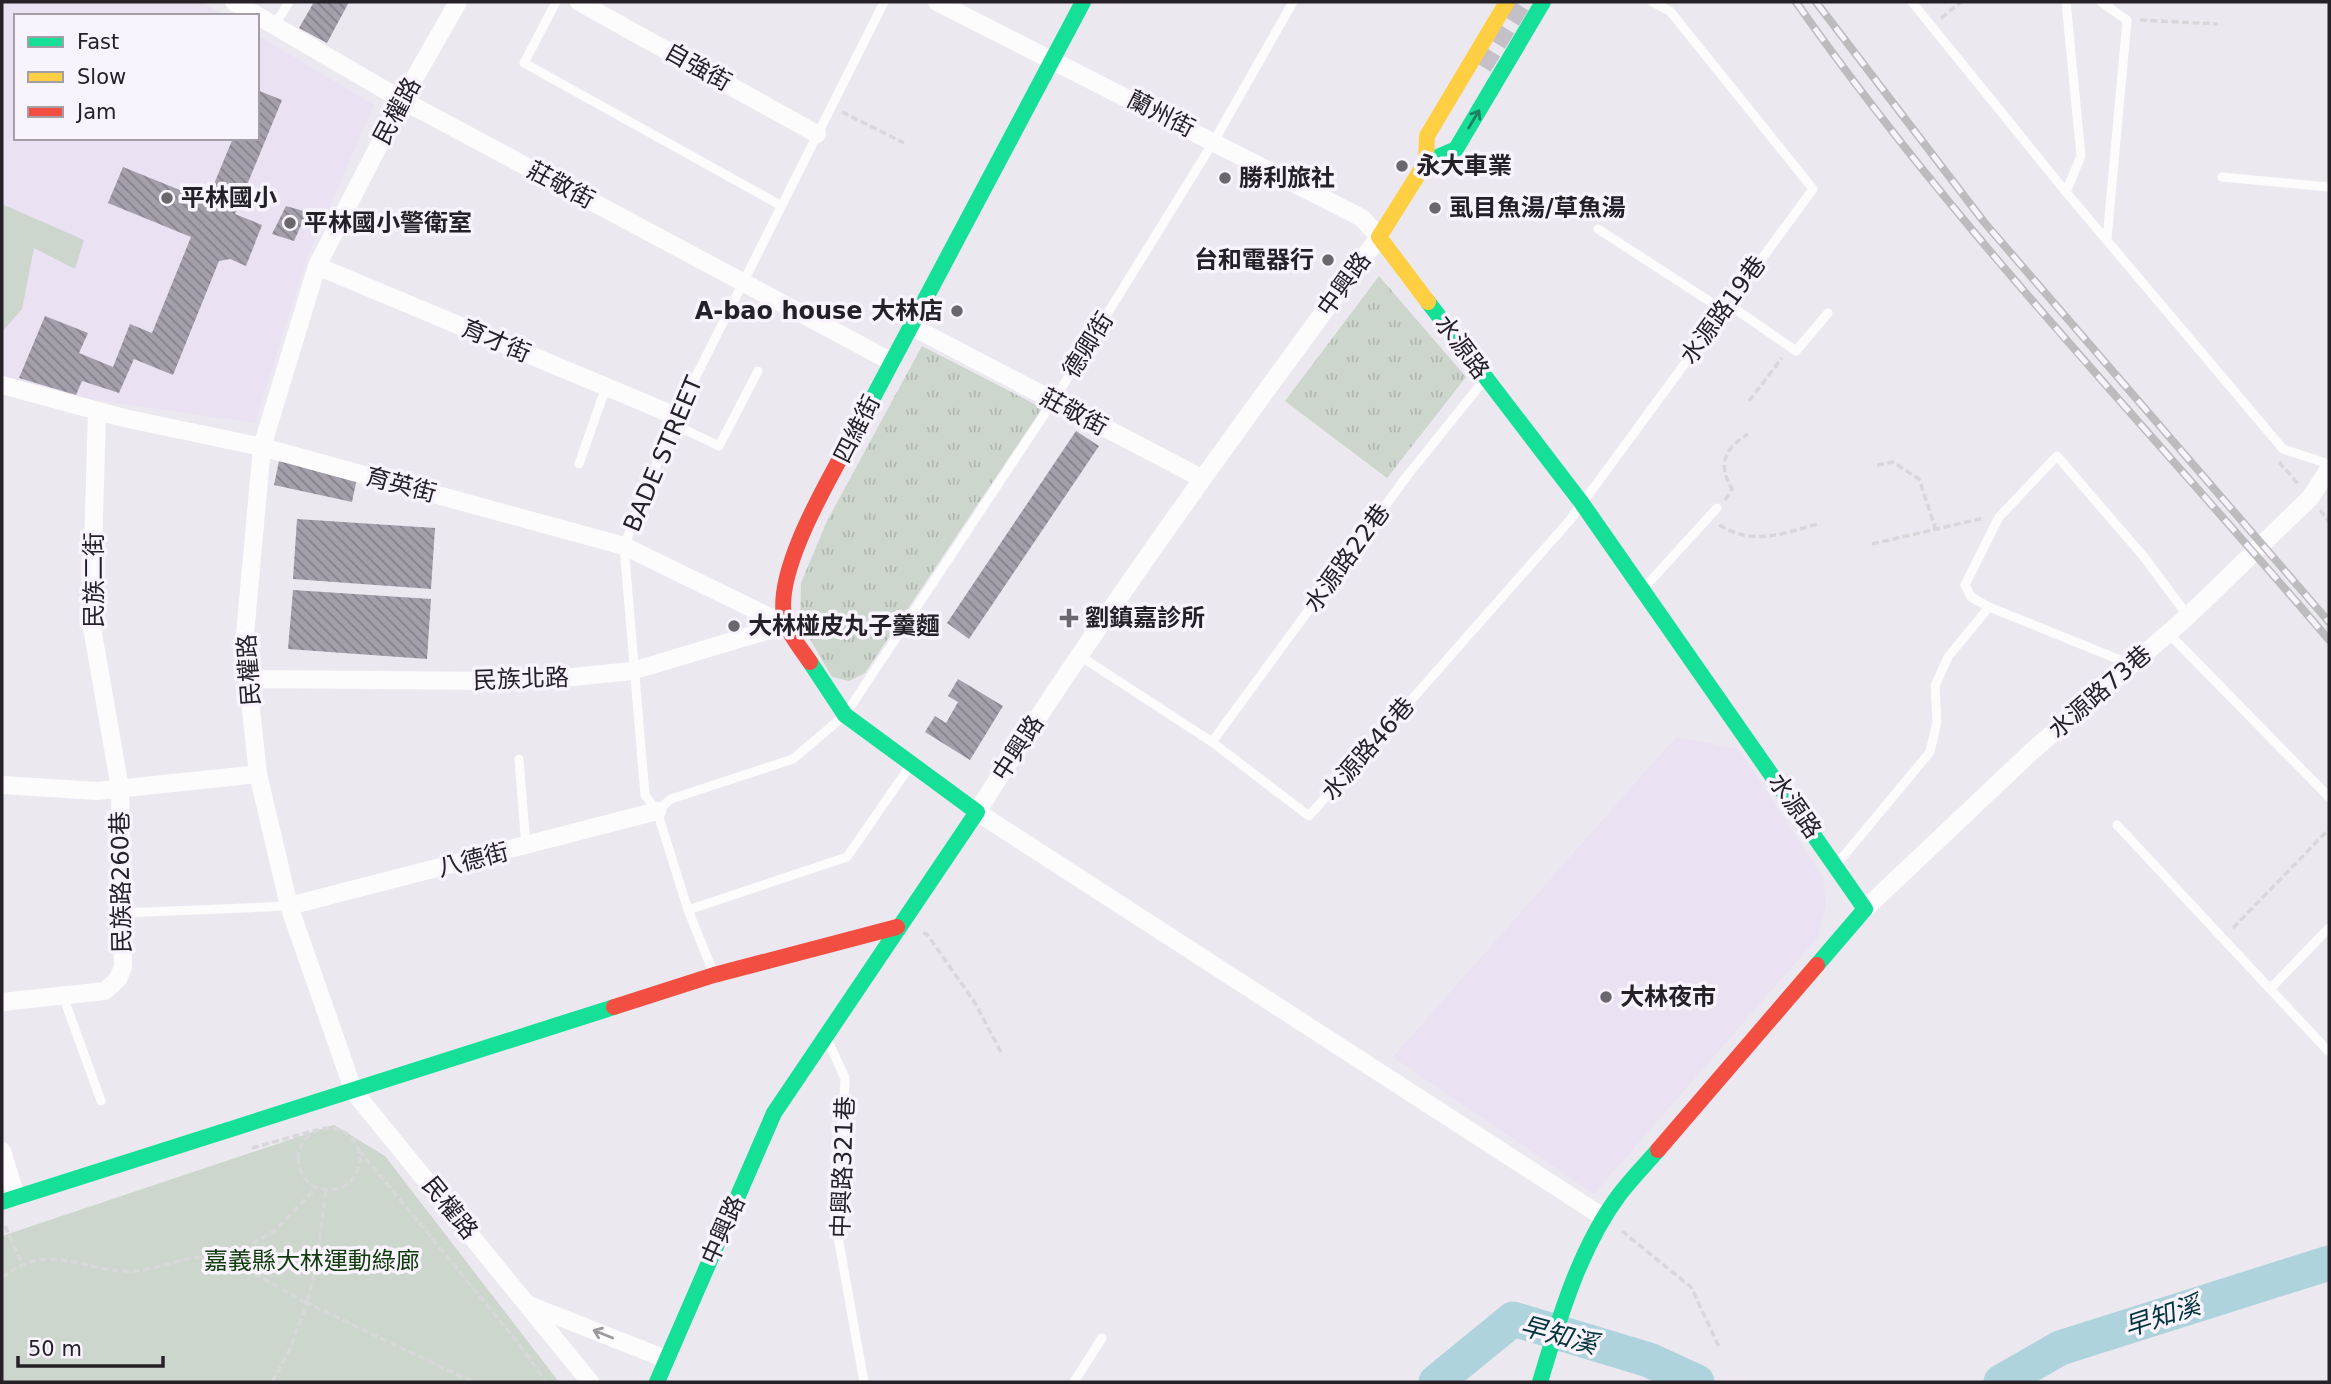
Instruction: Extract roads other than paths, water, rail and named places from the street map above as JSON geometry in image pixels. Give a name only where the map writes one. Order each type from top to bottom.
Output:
[{"type":"street","name":"莊敬街","points":[[234,2],[254,14]]},
{"type":"street","name":"民權路","points":[[458,2],[402,100],[317,267],[262,447],[244,645],[258,774],[289,906],[354,1092],[590,1382]]},
{"type":"street","name":"自強街","points":[[579,2],[817,134]]},
{"type":"street","name":"蘭州街","points":[[937,2],[1052,58],[1362,218],[1378,237]]},
{"type":"street","name":"四維街","points":[[977,812],[845,715],[786,625],[783,597],[785,577],[811,517],[1083,2]]},
{"type":"street","points":[[1507,2],[1427,136],[1430,154],[1456,149],[1543,2]]},
{"type":"street","name":"莊敬街","points":[[259,17],[402,100],[892,362]]},
{"type":"street","name":"中興路","points":[[657,1382],[774,1113],[1201,478],[1378,237],[1430,154]]},
{"type":"street","name":"水源路","points":[[1378,237],[1581,502],[1865,909]]},
{"type":"street","name":"育才街","points":[[317,267],[606,387],[674,420]]},
{"type":"street","name":"莊敬街","points":[[911,326],[1201,478]]},
{"type":"street","name":"育英街","points":[[2,385],[97,411],[262,447],[624,546],[786,625]]},
{"type":"street","name":"民族二街","points":[[97,411],[91,622],[120,788]]},
{"type":"street","name":"水源路73巷","points":[[1865,909],[2030,753],[2188,616],[2310,498],[2329,467]]},
{"type":"street","name":"民族北路","points":[[248,679],[498,681],[563,678],[632,671],[786,625]]},
{"type":"street","points":[[2,785],[97,791],[258,774]]},
{"type":"street","name":"民族路260巷","points":[[2,1002],[105,991],[118,979],[122,967],[123,913],[120,788]]},
{"type":"street","name":"八德街","points":[[289,906],[526,847],[657,811]]},
{"type":"street","points":[[977,812],[1603,1217]]},
{"type":"street","points":[[1540,1382],[1568,1301],[1603,1217],[1865,909]]},
{"type":"street","points":[[2,1151],[9,1199],[354,1092],[715,975],[897,927]]},
{"type":"street","name":"民權路","points":[[529,1305],[667,1359]]},
{"type":"lane","points":[[274,26],[289,2]]},
{"type":"lane","points":[[556,2],[524,63],[780,205]]},
{"type":"lane","name":"BADE STREET","points":[[715,975],[688,910],[657,811],[645,795],[632,671],[624,546],[674,420],[884,2]]},
{"type":"lane","name":"德卿街","points":[[657,811],[671,799],[793,759],[845,715],[1054,400],[1214,141],[1293,2]]},
{"type":"lane","name":"水源路19巷","points":[[1581,502],[1813,189],[1670,11],[1653,2]]},
{"type":"lane","points":[[1912,2],[2066,192],[2283,449],[2329,467]]},
{"type":"lane","points":[[2066,2],[2081,156],[2066,192]]},
{"type":"lane","points":[[2101,2],[2127,20],[2107,239]]},
{"type":"lane","points":[[2222,177],[2329,187]]},
{"type":"lane","points":[[1598,229],[1796,351],[1828,313]]},
{"type":"lane","points":[[674,420],[719,446],[758,371]]},
{"type":"lane","name":"水源路22巷","points":[[1212,742],[1407,477],[1486,377]]},
{"type":"lane","points":[[579,464],[606,387]]},
{"type":"lane","points":[[2130,664],[1989,607],[1971,597],[1965,585],[1992,526],[2057,456],[2144,557],[2188,616]]},
{"type":"lane","name":"水源路46巷","points":[[1080,656],[1212,742],[1309,816],[1570,520],[1581,502]]},
{"type":"lane","points":[[1643,589],[1717,508]]},
{"type":"lane","points":[[1836,865],[1930,752],[1937,722],[1935,686],[1948,657],[1989,607]]},
{"type":"lane","points":[[2168,633],[2329,797]]},
{"type":"lane","points":[[519,759],[526,847]]},
{"type":"lane","points":[[688,910],[847,857],[911,764]]},
{"type":"lane","points":[[2117,825],[2329,1052]]},
{"type":"lane","points":[[123,913],[289,906]]},
{"type":"lane","points":[[2270,989],[2329,928]]},
{"type":"lane","points":[[63,996],[101,1101]]},
{"type":"lane","name":"中興路321巷","points":[[827,1037],[845,1078],[838,1237],[864,1382]]},
{"type":"lane","points":[[1074,1382],[1102,1338]]},
{"type":"waterway","name":"早知溪","points":[[2001,1382],[2060,1348],[2329,1263]]},
{"type":"waterway","name":"早知溪","points":[[1436,1382],[1513,1319],[1649,1360],[1697,1382]]},
{"type":"tunnel","points":[[1483,67],[1523,2]]},
{"type":"railway","points":[[1796,2],[1857,86],[1987,248],[2329,640]]},
{"type":"railway","points":[[1816,2],[1984,222],[2329,622]]},
{"type":"place","name":"永大車業","points":[[1402,166]]},
{"type":"place","name":"勝利旅社","points":[[1225,178]]},
{"type":"place","name":"平林國小","points":[[167,198]]},
{"type":"place","name":"虱目魚湯/草魚湯","points":[[1435,208]]},
{"type":"place","name":"平林國小警衛室","points":[[290,223]]},
{"type":"place","name":"台和電器行","points":[[1328,260]]},
{"type":"place","name":"A-bao house 大林店","points":[[957,311]]},
{"type":"place","name":"劉鎮嘉診所","points":[[1069,618]]},
{"type":"place","name":"大林椪皮丸子羹麵","points":[[734,626]]},
{"type":"place","name":"大林夜市","points":[[1606,997]]},
{"type":"park label","name":"嘉義縣大林運動綠廊","points":[[312,1261]]}]
